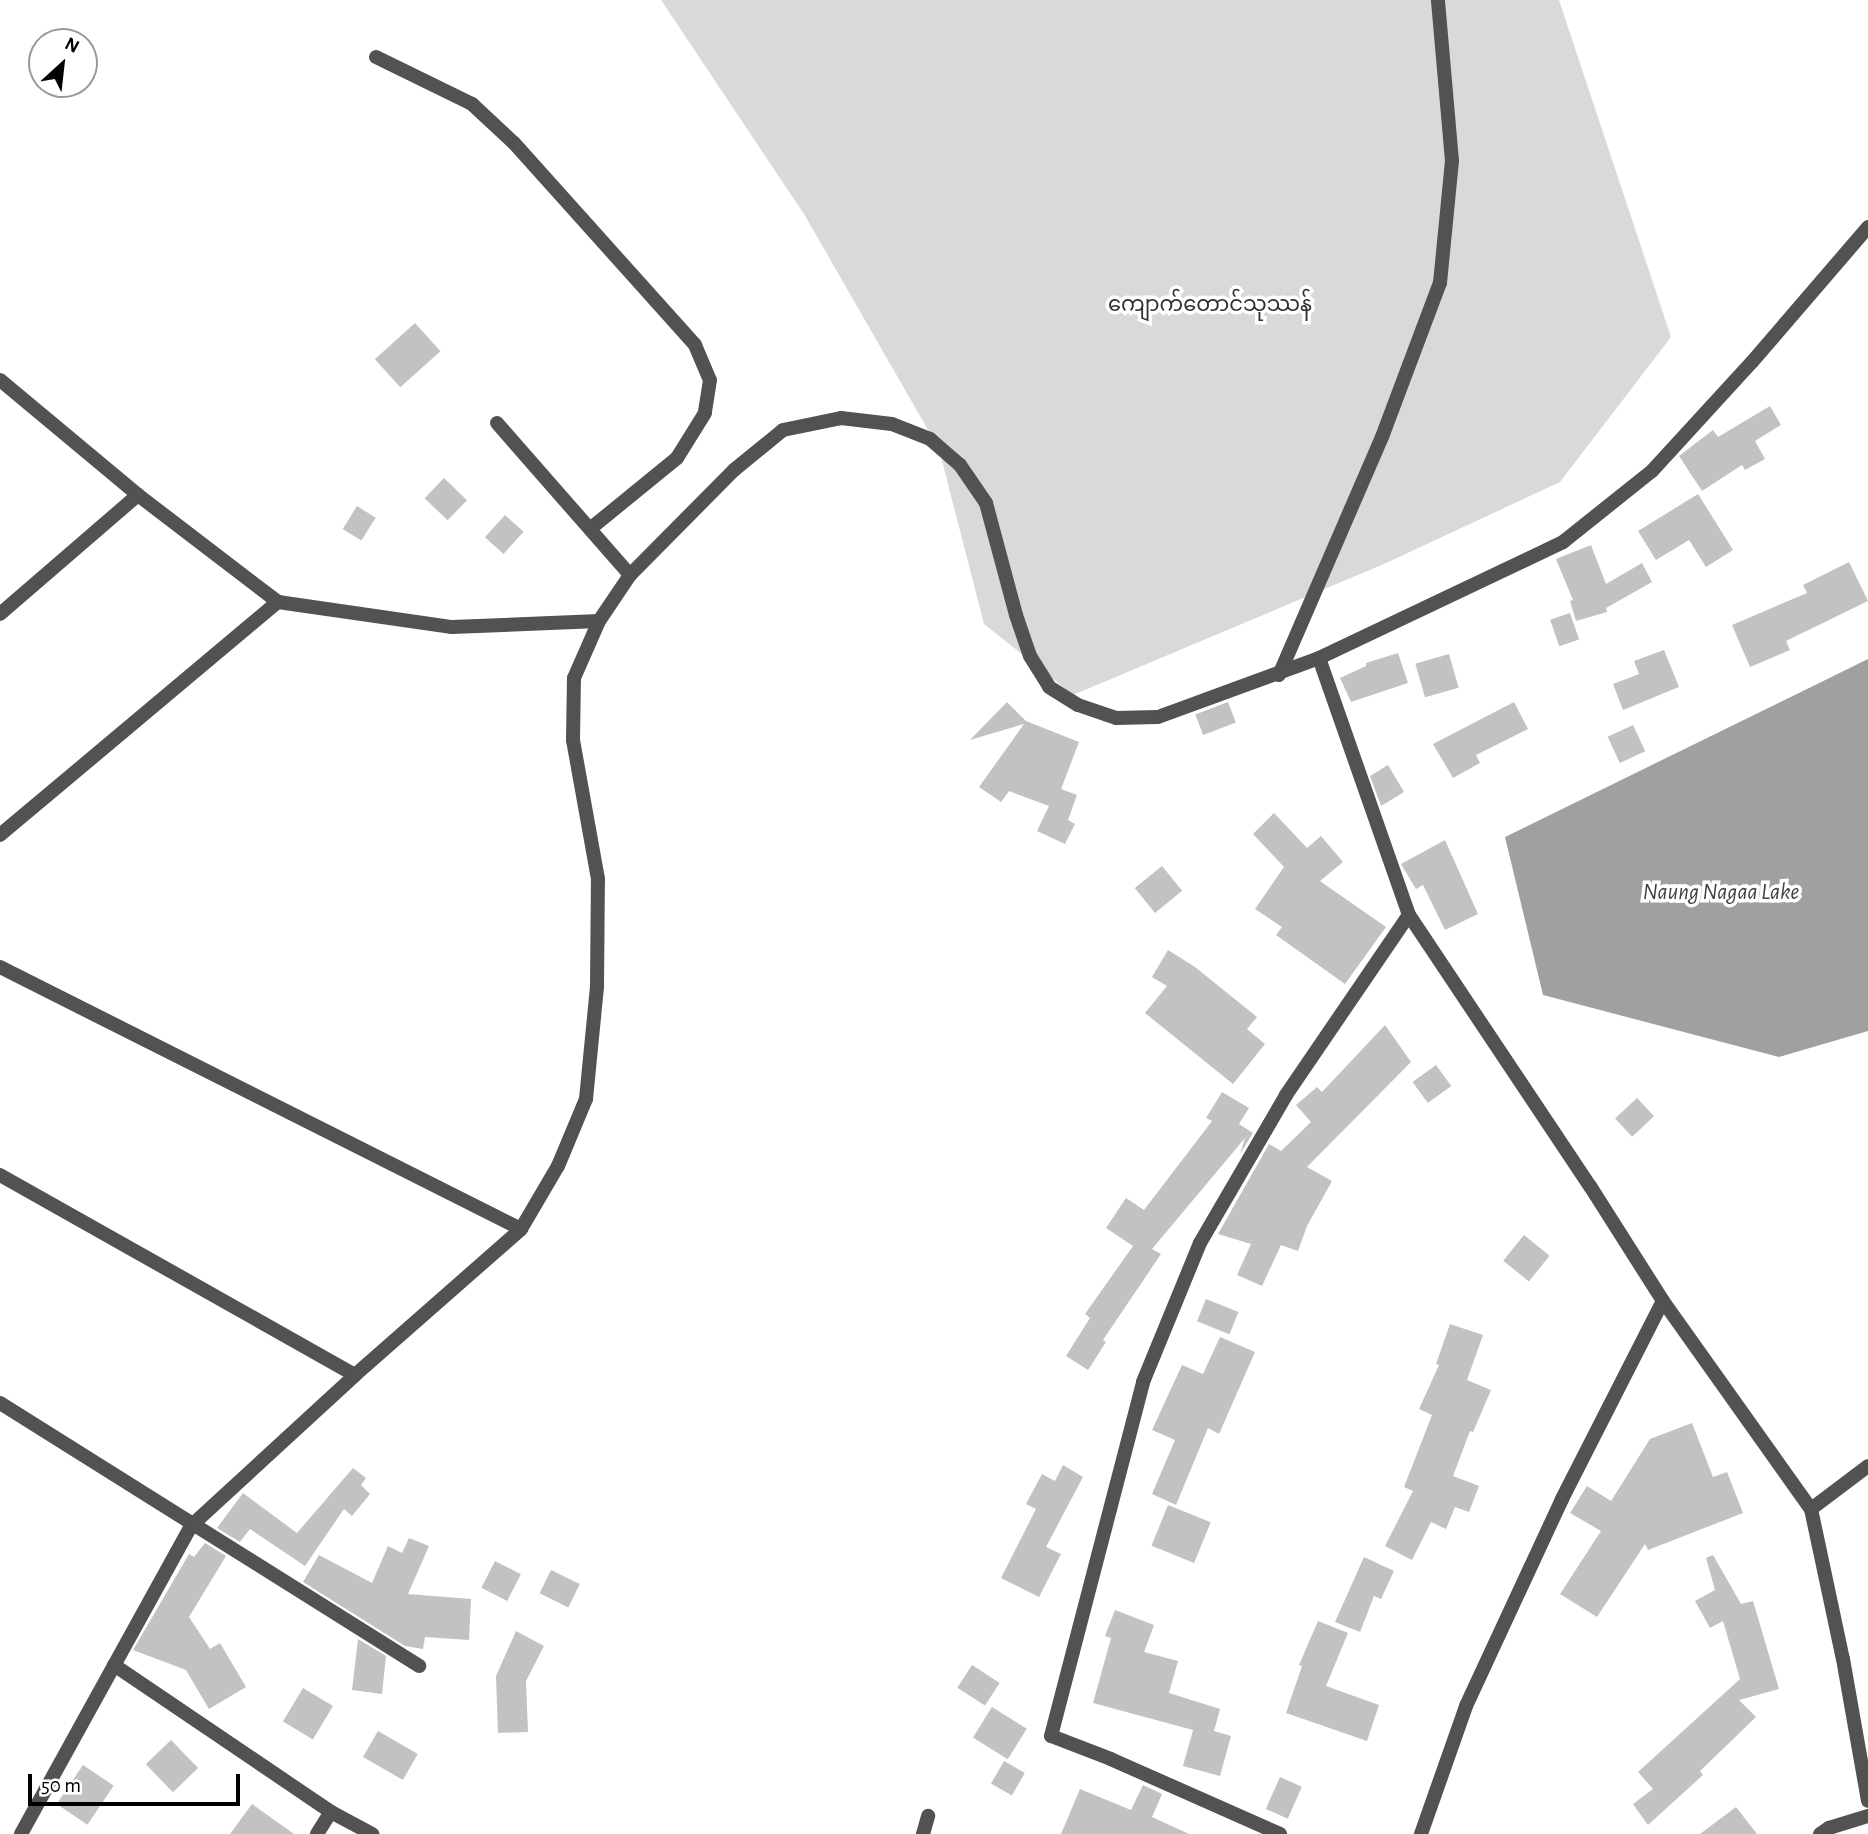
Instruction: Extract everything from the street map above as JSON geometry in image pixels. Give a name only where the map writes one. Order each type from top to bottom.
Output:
[{"type":"street","points":[[1279,674],[1382,437],[1440,283],[1452,161],[1438,0]]},
{"type":"street","points":[[376,57],[471,104],[480,112],[514,143],[695,345],[710,380],[705,412],[677,458],[590,529]]},
{"type":"street","points":[[21,1834],[191,1525],[355,1375],[522,1229],[558,1166],[586,1099],[597,986],[598,879],[573,740],[574,678],[598,621],[630,575],[734,470],[783,430],[841,418],[892,424],[930,439],[960,465],[986,503],[1016,615],[1030,656],[1049,687],[1078,705],[1115,718],[1158,717],[1319,658],[1563,542],[1652,471],[1752,362],[1868,228]]},
{"type":"street","points":[[0,380],[138,495],[278,602],[452,627],[598,621]]},
{"type":"street","points":[[497,423],[630,575]]},
{"type":"street","points":[[0,614],[138,495]]},
{"type":"street","points":[[0,835],[278,602]]},
{"type":"street","points":[[1319,658],[1409,915],[1590,1186],[1663,1301],[1811,1509],[1843,1658],[1867,1797]]},
{"type":"street","points":[[1280,1834],[1111,1759],[1051,1737],[1143,1382],[1199,1242],[1286,1095],[1409,915]]},
{"type":"street","points":[[0,967],[522,1229]]},
{"type":"street","points":[[0,1175],[355,1375]]},
{"type":"street","points":[[1421,1834],[1466,1706],[1562,1499],[1663,1301]]},
{"type":"street","points":[[0,1403],[419,1666]]},
{"type":"street","points":[[1811,1509],[1868,1466]]},
{"type":"street","points":[[114,1665],[331,1812],[372,1834]]},
{"type":"street","points":[[317,1834],[331,1812]]},
{"type":"street","points":[[923,1834],[928,1816]]},
{"type":"street","points":[[1820,1834],[1829,1828],[1868,1816]]},
{"type":"green space","name":"ကျောက်တောင်သုဿန်","points":[[661,0],[1559,0],[1671,337],[1560,482],[1384,564],[1073,695],[984,624],[939,449],[804,214]]},
{"type":"water","name":"Naung Nagaa Lake","points":[[1868,659],[1868,1031],[1779,1057],[1543,995],[1505,837]]},
{"type":"building","points":[[415,323],[440,351],[400,387],[375,359]]},
{"type":"building","points":[[1770,406],[1781,425],[1755,441],[1765,459],[1745,470],[1742,465],[1702,491],[1679,456],[1713,430],[1718,437]]},
{"type":"building","points":[[444,478],[467,500],[448,520],[425,498]]},
{"type":"building","points":[[1698,494],[1733,550],[1706,567],[1689,540],[1656,560],[1638,531]]},
{"type":"building","points":[[357,506],[376,518],[361,541],[343,529]]},
{"type":"building","points":[[505,515],[524,532],[504,554],[485,537]]},
{"type":"building","points":[[1591,545],[1606,584],[1642,563],[1652,582],[1606,608],[1607,612],[1576,621],[1570,601],[1573,600],[1556,559]]},
{"type":"building","points":[[1849,562],[1868,601],[1786,641],[1790,650],[1750,667],[1732,625],[1807,593],[1803,585]]},
{"type":"building","points":[[1570,613],[1579,639],[1559,646],[1550,620]]},
{"type":"building","points":[[1664,650],[1679,687],[1623,710],[1613,684],[1639,674],[1634,661]]},
{"type":"building","points":[[1398,653],[1408,683],[1351,702],[1340,678],[1366,666],[1366,663]]},
{"type":"building","points":[[1449,654],[1459,688],[1425,697],[1415,664]]},
{"type":"building","points":[[1007,702],[1026,721],[1079,742],[1061,789],[1077,795],[1068,820],[1075,824],[1065,844],[1037,831],[1049,806],[1009,791],[1001,802],[979,787],[1024,724],[970,740]]},
{"type":"building","points":[[1228,702],[1236,723],[1203,735],[1195,715]]},
{"type":"building","points":[[1514,702],[1528,729],[1476,755],[1480,763],[1453,778],[1433,744]]},
{"type":"building","points":[[1633,725],[1645,751],[1620,763],[1608,737]]},
{"type":"building","points":[[1388,765],[1404,792],[1381,806],[1370,776]]},
{"type":"building","points":[[1274,813],[1307,848],[1321,836],[1343,862],[1320,881],[1386,927],[1345,984],[1276,935],[1282,927],[1255,909],[1284,867],[1253,834]]},
{"type":"building","points":[[1445,840],[1478,914],[1445,930],[1423,885],[1416,889],[1401,864]]},
{"type":"building","points":[[1162,866],[1182,891],[1155,913],[1135,888]]},
{"type":"building","points":[[1168,950],[1195,967],[1257,1017],[1247,1029],[1265,1044],[1233,1084],[1145,1013],[1167,986],[1152,977]]},
{"type":"building","points":[[1385,1025],[1411,1062],[1307,1167],[1332,1181],[1307,1226],[1298,1251],[1281,1245],[1262,1286],[1237,1275],[1251,1244],[1218,1234],[1269,1144],[1281,1151],[1311,1122],[1296,1105],[1317,1087],[1322,1092]]},
{"type":"building","points":[[1436,1065],[1451,1086],[1428,1103],[1413,1082]]},
{"type":"building","points":[[1222,1092],[1249,1108],[1239,1124],[1253,1133],[1240,1154],[1245,1138],[1152,1249],[1161,1254],[1103,1340],[1106,1342],[1088,1370],[1066,1356],[1090,1318],[1085,1314],[1133,1246],[1106,1228],[1126,1198],[1144,1210],[1212,1121],[1206,1118]]},
{"type":"building","points":[[1637,1098],[1654,1116],[1632,1137],[1615,1118]]},
{"type":"building","points":[[1524,1235],[1550,1256],[1529,1281],[1503,1261]]},
{"type":"building","points":[[1206,1299],[1238,1312],[1229,1334],[1197,1321]]},
{"type":"building","points":[[1450,1324],[1483,1335],[1467,1380],[1491,1390],[1473,1432],[1470,1431],[1453,1476],[1479,1486],[1469,1512],[1455,1507],[1446,1529],[1431,1522],[1412,1560],[1385,1546],[1413,1491],[1404,1487],[1432,1415],[1419,1409],[1439,1365],[1436,1364]]},
{"type":"building","points":[[1220,1337],[1255,1352],[1219,1434],[1208,1428],[1176,1505],[1152,1494],[1175,1440],[1152,1430],[1182,1365],[1203,1374]]},
{"type":"building","points":[[1692,1423],[1713,1477],[1727,1472],[1743,1513],[1648,1550],[1645,1544],[1597,1617],[1560,1594],[1601,1531],[1570,1513],[1587,1486],[1611,1501],[1650,1439]]},
{"type":"building","points":[[1063,1465],[1083,1477],[1046,1547],[1061,1554],[1039,1597],[1001,1578],[1036,1509],[1026,1504],[1042,1474],[1055,1481]]},
{"type":"building","points":[[353,1468],[366,1478],[361,1485],[370,1494],[352,1516],[344,1509],[305,1566],[250,1529],[240,1542],[217,1528],[243,1493],[297,1533]]},
{"type":"building","points":[[1168,1505],[1211,1522],[1194,1563],[1152,1546]]},
{"type":"building","points":[[409,1538],[429,1546],[408,1594],[471,1599],[469,1640],[425,1637],[423,1649],[405,1646],[303,1582],[319,1555],[372,1583],[388,1546],[402,1553]]},
{"type":"building","points":[[205,1543],[226,1556],[189,1617],[210,1649],[220,1643],[246,1687],[209,1709],[186,1670],[133,1650],[189,1554],[194,1557]]},
{"type":"building","points":[[1713,1555],[1741,1604],[1753,1601],[1779,1689],[1739,1700],[1756,1717],[1700,1771],[1703,1775],[1648,1825],[1633,1804],[1653,1789],[1638,1772],[1740,1679],[1723,1621],[1710,1628],[1695,1601],[1715,1590],[1706,1558]]},
{"type":"building","points":[[1364,1557],[1394,1571],[1381,1599],[1374,1596],[1360,1632],[1335,1622]]},
{"type":"building","points":[[495,1561],[521,1574],[507,1601],[481,1588]]},
{"type":"building","points":[[551,1570],[580,1584],[568,1607],[540,1593]]},
{"type":"building","points":[[1115,1610],[1154,1625],[1144,1652],[1178,1661],[1169,1693],[1220,1709],[1214,1731],[1231,1736],[1220,1776],[1183,1766],[1193,1730],[1093,1703],[1111,1638],[1105,1636]]},
{"type":"building","points":[[1318,1621],[1348,1633],[1326,1686],[1379,1705],[1367,1741],[1286,1713],[1302,1666],[1299,1665]]},
{"type":"building","points":[[516,1631],[544,1646],[526,1681],[528,1732],[498,1733],[496,1676]]},
{"type":"building","points":[[358,1639],[386,1656],[382,1694],[352,1690]]},
{"type":"building","points":[[972,1665],[1000,1683],[985,1706],[957,1688]]},
{"type":"building","points":[[303,1688],[333,1706],[313,1739],[283,1721]]},
{"type":"building","points":[[992,1707],[1027,1729],[1008,1759],[973,1738]]},
{"type":"building","points":[[378,1731],[418,1754],[403,1780],[363,1757]]},
{"type":"building","points":[[171,1740],[198,1768],[173,1792],[146,1764]]},
{"type":"building","points":[[1004,1761],[1025,1773],[1012,1796],[991,1784]]},
{"type":"building","points":[[83,1765],[114,1786],[87,1825],[57,1804]]},
{"type":"building","points":[[1280,1777],[1302,1787],[1288,1819],[1266,1809]]},
{"type":"building","points":[[1143,1785],[1162,1794],[1152,1817],[1189,1834],[1061,1834],[1080,1789],[1131,1810]]},
{"type":"building","points":[[252,1804],[294,1834],[230,1834]]},
{"type":"building","points":[[1736,1807],[1757,1834],[1700,1834]]}]
